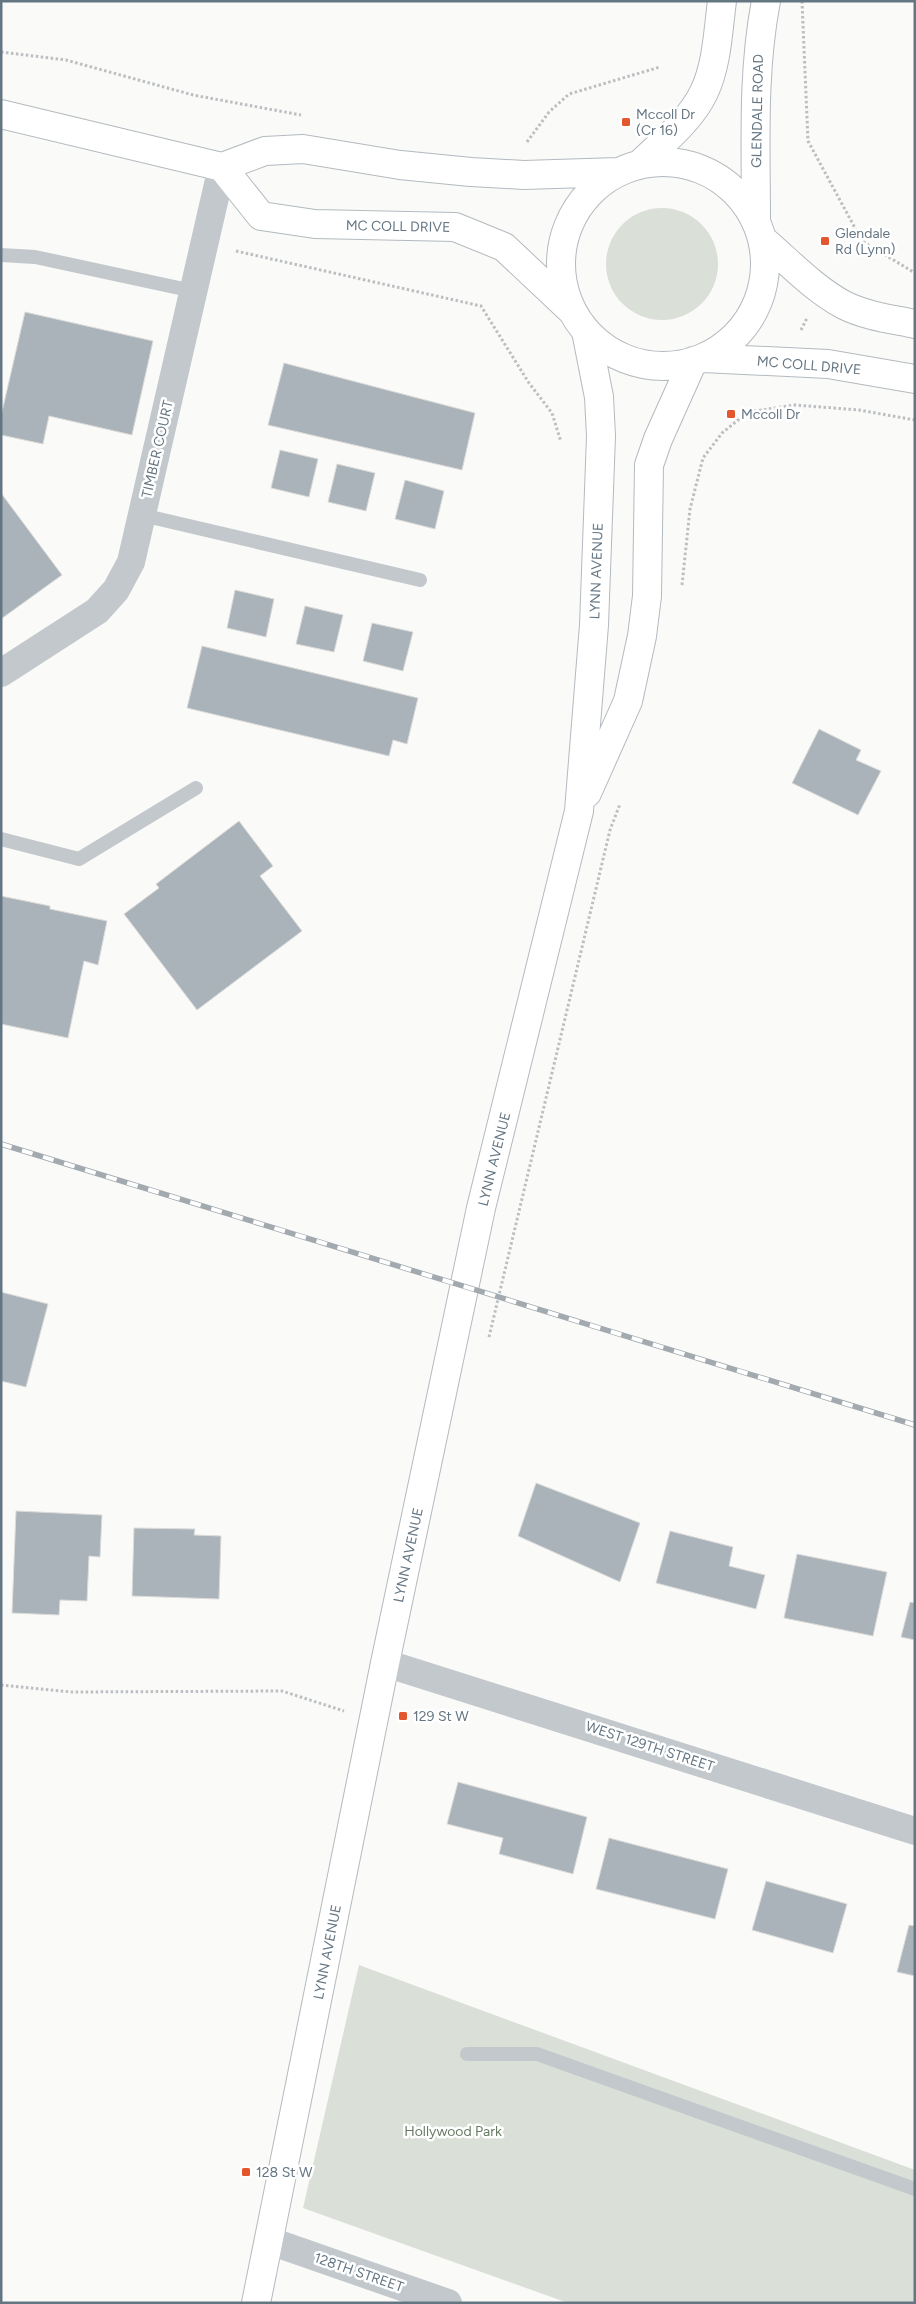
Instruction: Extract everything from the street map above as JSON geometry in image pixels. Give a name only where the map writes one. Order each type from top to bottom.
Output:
[{"type":"main road","points":[[698,360],[670,366],[646,364],[603,347],[586,331],[571,309],[562,284],[560,257],[566,230],[577,206],[595,186],[629,168],[685,119],[704,93],[713,66],[722,1]]},
{"type":"main road","name":"GLENDALE ROAD","points":[[698,360],[728,343],[747,322],[760,297],[765,269],[759,231],[756,92],[759,38],[766,1]]},
{"type":"main road","points":[[1,114],[222,167],[264,151],[303,149],[400,165],[471,172],[524,174],[629,168],[668,161],[695,166],[720,179],[741,197],[759,231],[823,292],[845,305],[875,316],[915,324]]},
{"type":"main road","name":"MC COLL DRIVE","points":[[222,167],[261,216],[315,224],[455,227],[481,237],[504,247],[571,309]]},
{"type":"main road","name":"LYNN AVENUE","points":[[256,2303],[385,1662],[481,1208],[579,811],[594,625],[601,436],[598,397],[586,331]]},
{"type":"main road","name":"MC COLL DRIVE","points":[[698,360],[828,364],[915,379]]},
{"type":"main road","name":"LYNN AVENUE","points":[[579,811],[628,701],[642,636],[647,596],[649,464],[698,360]]},
{"type":"street","name":"TIMBER COURT","points":[[1,673],[97,611],[116,590],[130,562],[222,167]]},
{"type":"street","name":"WEST 129TH STREET","points":[[385,1662],[915,1831]]},
{"type":"street","name":"128TH STREET","points":[[270,2241],[448,2303]]},
{"type":"lane","points":[[1,255],[35,257],[193,291]]},
{"type":"lane","points":[[142,514],[420,580]]},
{"type":"lane","points":[[1,839],[79,859],[196,788]]},
{"type":"lane","points":[[467,2054],[537,2054],[915,2189]]},
{"type":"path","points":[[802,1],[808,141],[862,241],[915,273]]},
{"type":"path","points":[[1,52],[66,60],[194,95],[308,117]]},
{"type":"path","points":[[524,147],[549,112],[569,94],[660,67]]},
{"type":"path","points":[[204,244],[480,306],[529,383],[552,413],[561,442]]},
{"type":"path","points":[[800,334],[808,315]]},
{"type":"path","points":[[681,591],[690,509],[703,458],[722,433],[748,412],[795,405],[859,410],[915,420]]},
{"type":"path","points":[[488,1343],[610,830],[623,795]]},
{"type":"path","points":[[1,1685],[72,1692],[282,1691],[313,1699],[373,1721]]},
{"type":"green space","points":[[662,208],[673,209],[683,213],[701,225],[713,243],[717,253],[717,275],[713,285],[701,303],[683,315],[673,319],[662,320],[651,319],[641,315],[623,303],[611,285],[607,275],[606,264],[607,253],[611,243],[623,225],[641,213],[651,209]]},
{"type":"green space","name":"Hollywood Park","points":[[359,1965],[915,2170],[915,2303],[568,2303],[303,2208]]},
{"type":"building","points":[[25,312],[153,341],[132,435],[49,416],[43,444],[1,435],[1,416]]},
{"type":"building","points":[[284,363],[475,413],[462,470],[268,425]]},
{"type":"building","points":[[280,450],[318,459],[309,497],[271,488]]},
{"type":"building","points":[[337,464],[375,473],[366,511],[328,502]]},
{"type":"building","points":[[405,480],[444,491],[435,529],[395,519]]},
{"type":"building","points":[[1,493],[62,575],[1,619]]},
{"type":"building","points":[[235,590],[274,599],[266,637],[227,628]]},
{"type":"building","points":[[305,606],[343,615],[334,652],[296,644]]},
{"type":"building","points":[[372,623],[413,632],[403,671],[363,661]]},
{"type":"building","points":[[202,646],[418,698],[407,744],[393,740],[389,756],[187,708]]},
{"type":"building","points":[[819,729],[861,750],[856,760],[881,771],[858,815],[792,783]]},
{"type":"building","points":[[239,821],[273,866],[260,876],[302,931],[197,1010],[124,914],[159,888],[156,884]]},
{"type":"building","points":[[1,896],[50,906],[50,909],[107,921],[98,965],[84,961],[68,1038],[1,1024]]},
{"type":"building","points":[[1,1292],[48,1304],[26,1387],[1,1381]]},
{"type":"building","points":[[536,1483],[640,1523],[620,1582],[518,1536]]},
{"type":"building","points":[[16,1511],[102,1515],[100,1557],[89,1556],[87,1601],[60,1600],[59,1615],[12,1613]]},
{"type":"building","points":[[134,1528],[195,1529],[194,1535],[221,1536],[219,1599],[132,1596]]},
{"type":"building","points":[[670,1531],[733,1547],[729,1566],[765,1575],[756,1609],[656,1583]]},
{"type":"building","points":[[797,1554],[887,1572],[873,1636],[784,1618]]},
{"type":"building","points":[[910,1602],[915,1603],[915,1640],[901,1637]]},
{"type":"building","points":[[458,1782],[587,1817],[573,1874],[499,1854],[503,1838],[447,1824]]},
{"type":"building","points":[[609,1838],[728,1869],[715,1919],[596,1889]]},
{"type":"building","points":[[766,1881],[847,1904],[833,1953],[752,1930]]},
{"type":"building","points":[[909,1925],[915,1926],[915,1976],[897,1972]]},
{"type":"railway","points":[[1,1144],[915,1425]]},
{"type":"place","name":"Mccoll Dr (Cr 16)","points":[[626,122]]},
{"type":"place","name":"Glendale Rd (Lynn)","points":[[825,241]]},
{"type":"place","name":"Mccoll Dr","points":[[731,414]]},
{"type":"place","name":"129 St W","points":[[403,1716]]},
{"type":"place","name":"128 St W","points":[[246,2172]]}]
